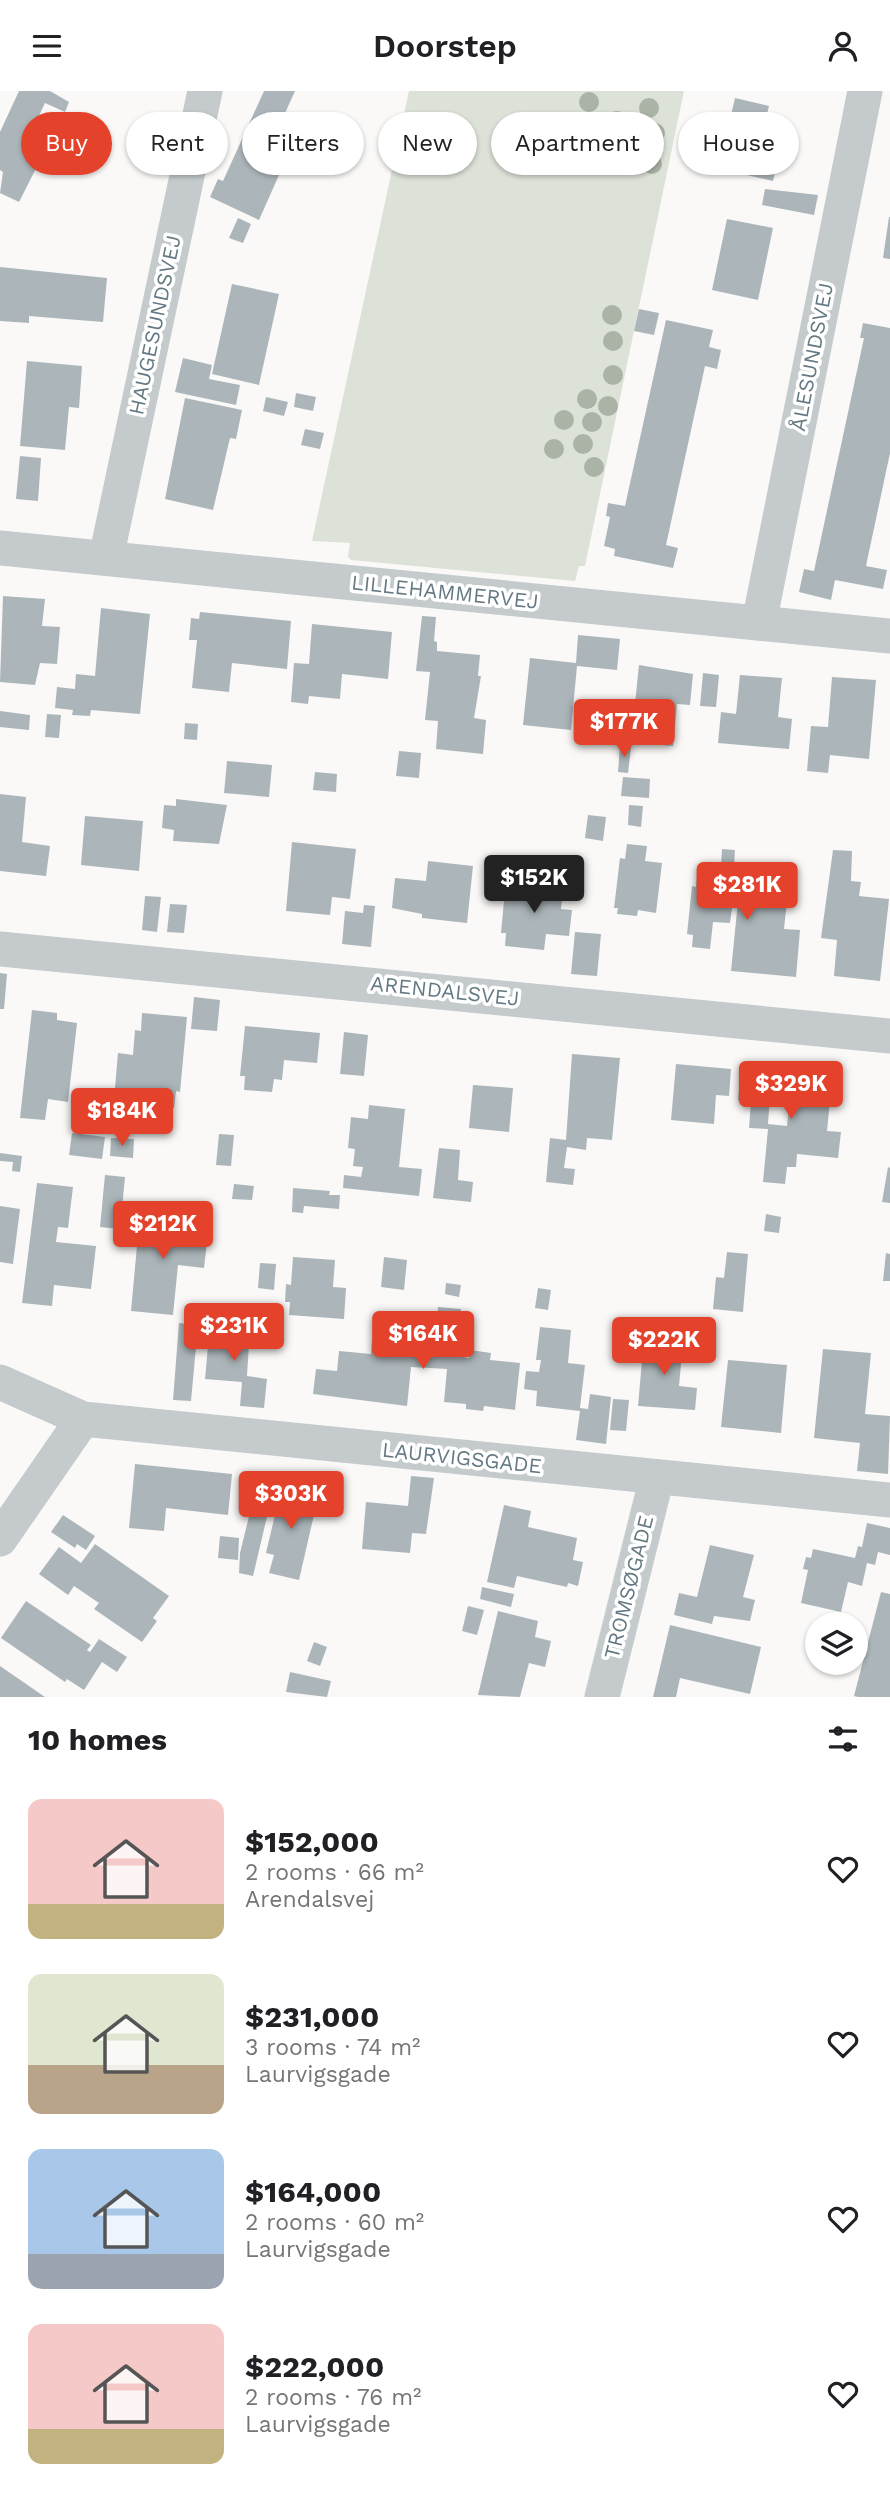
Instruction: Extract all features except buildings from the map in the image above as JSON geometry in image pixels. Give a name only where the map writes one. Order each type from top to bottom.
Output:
[{"type":"street","name":"HAUGESUNDSVEJ","points":[[106,558],[205,91]]},
{"type":"street","name":"ÅLESUNDSVEJ","points":[[759,623],[873,99]]},
{"type":"street","name":"LILLEHAMMERVEJ","points":[[0,548],[890,636]]},
{"type":"street","name":"ARENDALSVEJ","points":[[0,949],[890,1036]]},
{"type":"street","name":"LAURVIGSGADE","points":[[0,1382],[83,1419],[890,1500]]},
{"type":"street","points":[[0,1539],[83,1419]]},
{"type":"street","name":"TROMSØGADE","points":[[602,1697],[657,1477]]},
{"type":"shaded area","points":[[409,91],[684,91],[585,566],[579,566],[575,581],[351,560],[348,557],[350,543],[312,541],[391,175],[477,175],[477,112],[404,112]]}]
